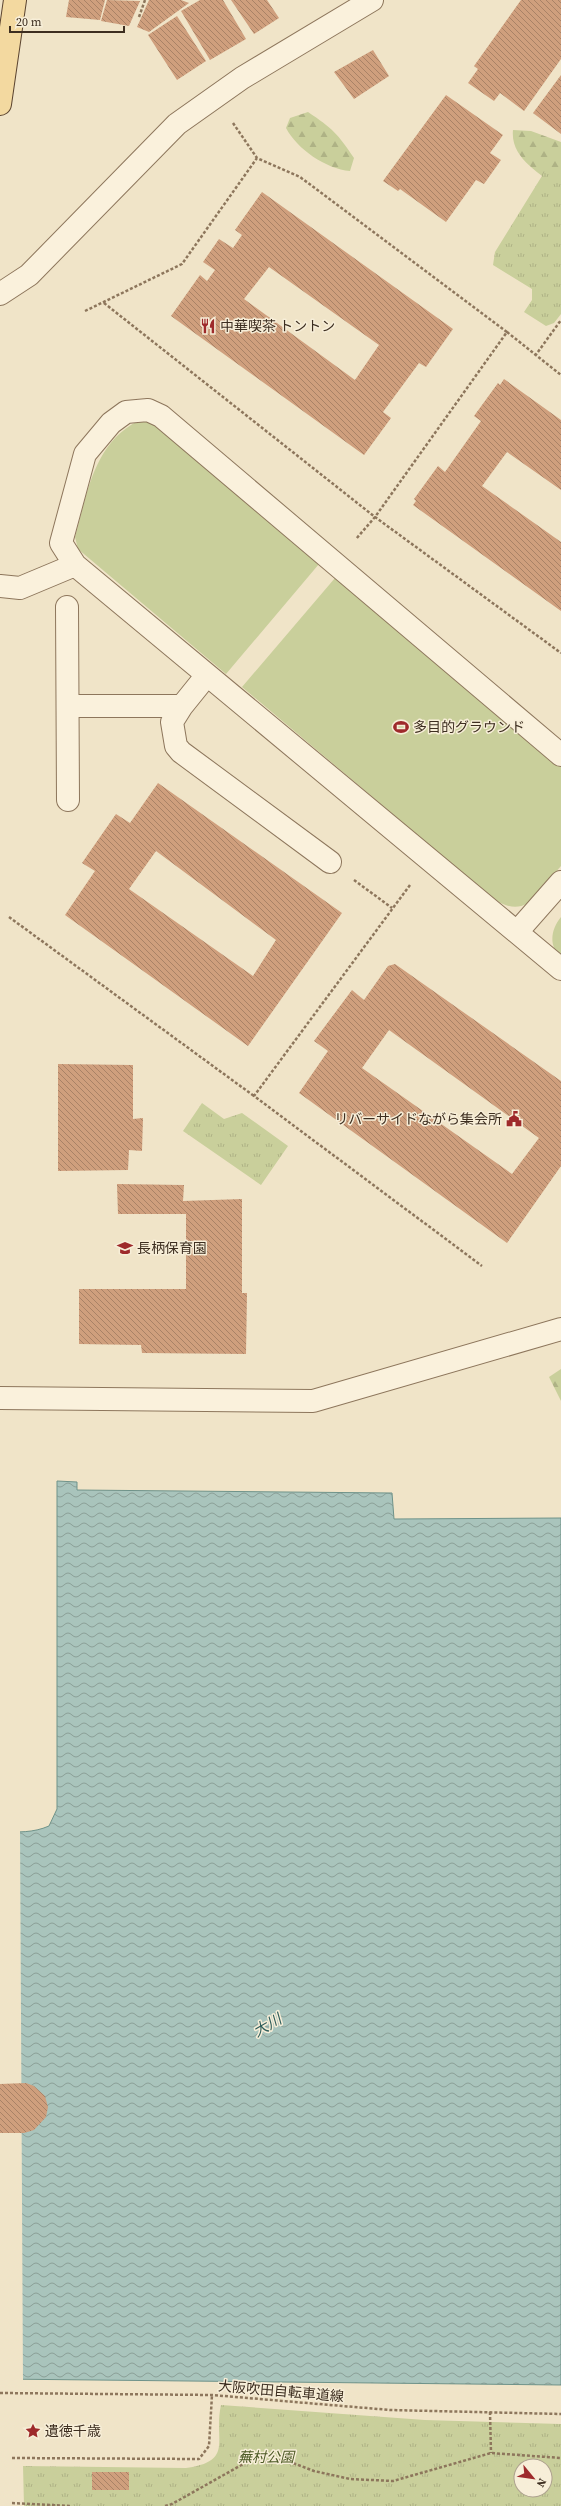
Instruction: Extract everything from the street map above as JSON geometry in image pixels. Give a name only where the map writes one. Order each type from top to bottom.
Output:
[{"type":"main road","points":[[0,104],[15,0]]},
{"type":"street","points":[[0,294],[29,275],[177,124],[216,98],[242,78],[372,0]]},
{"type":"street","points":[[561,755],[161,416],[148,410],[126,412],[111,423],[85,454],[61,543],[75,565],[561,969]]},
{"type":"street","points":[[0,586],[20,588],[75,565]]},
{"type":"street","points":[[67,606],[68,800]]},
{"type":"street","points":[[207,674],[182,706],[172,722],[176,746],[181,752],[330,862]]},
{"type":"street","points":[[68,706],[182,706]]},
{"type":"street","points":[[517,932],[561,882]]},
{"type":"street","points":[[0,1398],[313,1400],[561,1329]]},
{"type":"path","points":[[139,17],[145,0]]},
{"type":"path","points":[[216,98],[257,158],[300,177],[507,332],[535,356],[561,375]]},
{"type":"path","points":[[85,311],[182,264],[257,158]]},
{"type":"path","points":[[104,303],[374,517],[561,653]]},
{"type":"path","points":[[535,356],[561,320]]},
{"type":"path","points":[[335,564],[374,517],[507,332]]},
{"type":"path","points":[[254,1096],[429,858]]},
{"type":"path","points":[[330,862],[392,908]]},
{"type":"path","points":[[9,917],[254,1096],[482,1266]]},
{"type":"path","name":"大阪吹田自転車道線","points":[[0,2393],[212,2395],[390,2410],[561,2414]]},
{"type":"path","points":[[12,2458],[199,2459],[209,2446],[212,2395]]},
{"type":"path","points":[[490,2412],[491,2454]]},
{"type":"path","points":[[165,2506],[172,2504],[245,2463],[285,2460],[314,2471],[350,2479],[393,2482],[491,2454],[561,2458]]},
{"type":"path","points":[[12,2503],[71,2506]]},
{"type":"green space","points":[[308,112],[339,137],[354,158],[350,171],[331,166],[313,157],[291,136],[286,128],[290,118]]},
{"type":"green space","points":[[513,130],[531,131],[561,142],[561,189],[536,171],[521,157],[513,140]]},
{"type":"green space","points":[[545,171],[561,182],[561,314],[554,323],[546,326],[524,312],[532,300],[532,289],[493,265],[495,252]]},
{"type":"green space","points":[[138,421],[150,422],[163,431],[319,564],[226,674],[78,549],[75,537],[94,471],[111,442],[123,431]]},
{"type":"green space","name":"多目的グラウンド","points":[[335,578],[561,767],[561,866],[538,894],[522,906],[513,907],[502,904],[490,896],[242,687]]},
{"type":"green space","points":[[561,917],[561,957],[554,948],[552,937],[555,927]]},
{"type":"green space","points":[[202,1103],[224,1119],[242,1113],[288,1146],[261,1185],[183,1131]]},
{"type":"green space","points":[[561,1369],[561,1401],[549,1377]]},
{"type":"green space","name":"蕪村公園","points":[[221,2405],[425,2420],[561,2424],[561,2506],[24,2506],[23,2466],[186,2468],[201,2465],[211,2460],[219,2447],[219,2417]]},
{"type":"water","name":"大川","points":[[57,1481],[77,1482],[77,1490],[392,1493],[394,1519],[561,1518],[561,2385],[0,2379],[0,1832],[31,1831],[49,1826],[57,1809]]},
{"type":"pier","points":[[0,1830],[20,1830],[23,2381],[0,2381]]},
{"type":"building","points":[[69,0],[105,0],[100,20],[66,17]]},
{"type":"building","points":[[107,0],[140,1],[129,26],[101,21]]},
{"type":"building","points":[[149,0],[181,0],[189,3],[149,32],[137,27]]},
{"type":"building","points":[[200,0],[223,0],[246,39],[210,60],[181,11]]},
{"type":"building","points":[[231,0],[267,0],[279,18],[254,34]]},
{"type":"building","points":[[521,0],[561,0],[561,59],[524,111],[500,93],[494,101],[468,83],[478,69],[474,66]]},
{"type":"building","points":[[177,16],[206,61],[177,80],[148,35]]},
{"type":"building","points":[[373,50],[389,76],[354,99],[334,72]]},
{"type":"building","points":[[561,75],[561,134],[533,113]]},
{"type":"building","points":[[446,95],[503,135],[490,153],[501,160],[484,184],[476,180],[446,222],[400,189],[398,191],[383,181]]},
{"type":"building","points":[[262,192],[453,329],[426,367],[419,363],[383,412],[391,418],[364,455],[171,316],[200,275],[207,281],[215,270],[203,262],[219,239],[233,248],[242,235],[235,230]],"holes":[[[269,267],[379,345],[355,380],[244,299]]]},
{"type":"building","points":[[504,379],[561,420],[561,490],[507,452],[482,486],[561,542],[561,611],[413,505],[416,501],[414,499],[438,466],[445,472],[481,421],[474,416],[498,383],[500,385]]},
{"type":"building","points":[[158,783],[342,913],[248,1046],[65,915],[95,871],[82,863],[116,814],[130,823]],"holes":[[[156,851],[276,940],[253,976],[129,889]]]},
{"type":"building","points":[[395,964],[561,1081],[561,1166],[507,1243],[299,1093],[328,1051],[314,1041],[352,990],[364,1000],[388,966]],"holes":[[[389,1030],[539,1138],[512,1174],[362,1068]]]},
{"type":"building","points":[[58,1064],[133,1065],[133,1119],[143,1118],[142,1151],[129,1150],[128,1170],[58,1171]]},
{"type":"building","points":[[117,1184],[184,1185],[183,1201],[242,1199],[242,1293],[247,1293],[246,1354],[142,1353],[141,1345],[79,1344],[79,1289],[186,1289],[186,1214],[118,1214]]},
{"type":"building","points":[[26,2083],[34,2086],[45,2096],[48,2107],[46,2117],[34,2130],[24,2133],[0,2133],[0,2084]]},
{"type":"building","points":[[92,2472],[129,2472],[129,2490],[92,2490]]},
{"type":"place","name":"中華喫茶 トントン","points":[[208,326]]},
{"type":"place","name":"多目的グラウンド","points":[[401,727]]},
{"type":"place","name":"リバーサイドながら集会所","points":[[514,1119]]},
{"type":"place","name":"長柄保育園","points":[[125,1248]]},
{"type":"place","name":"遺徳千歳","points":[[33,2431]]}]
